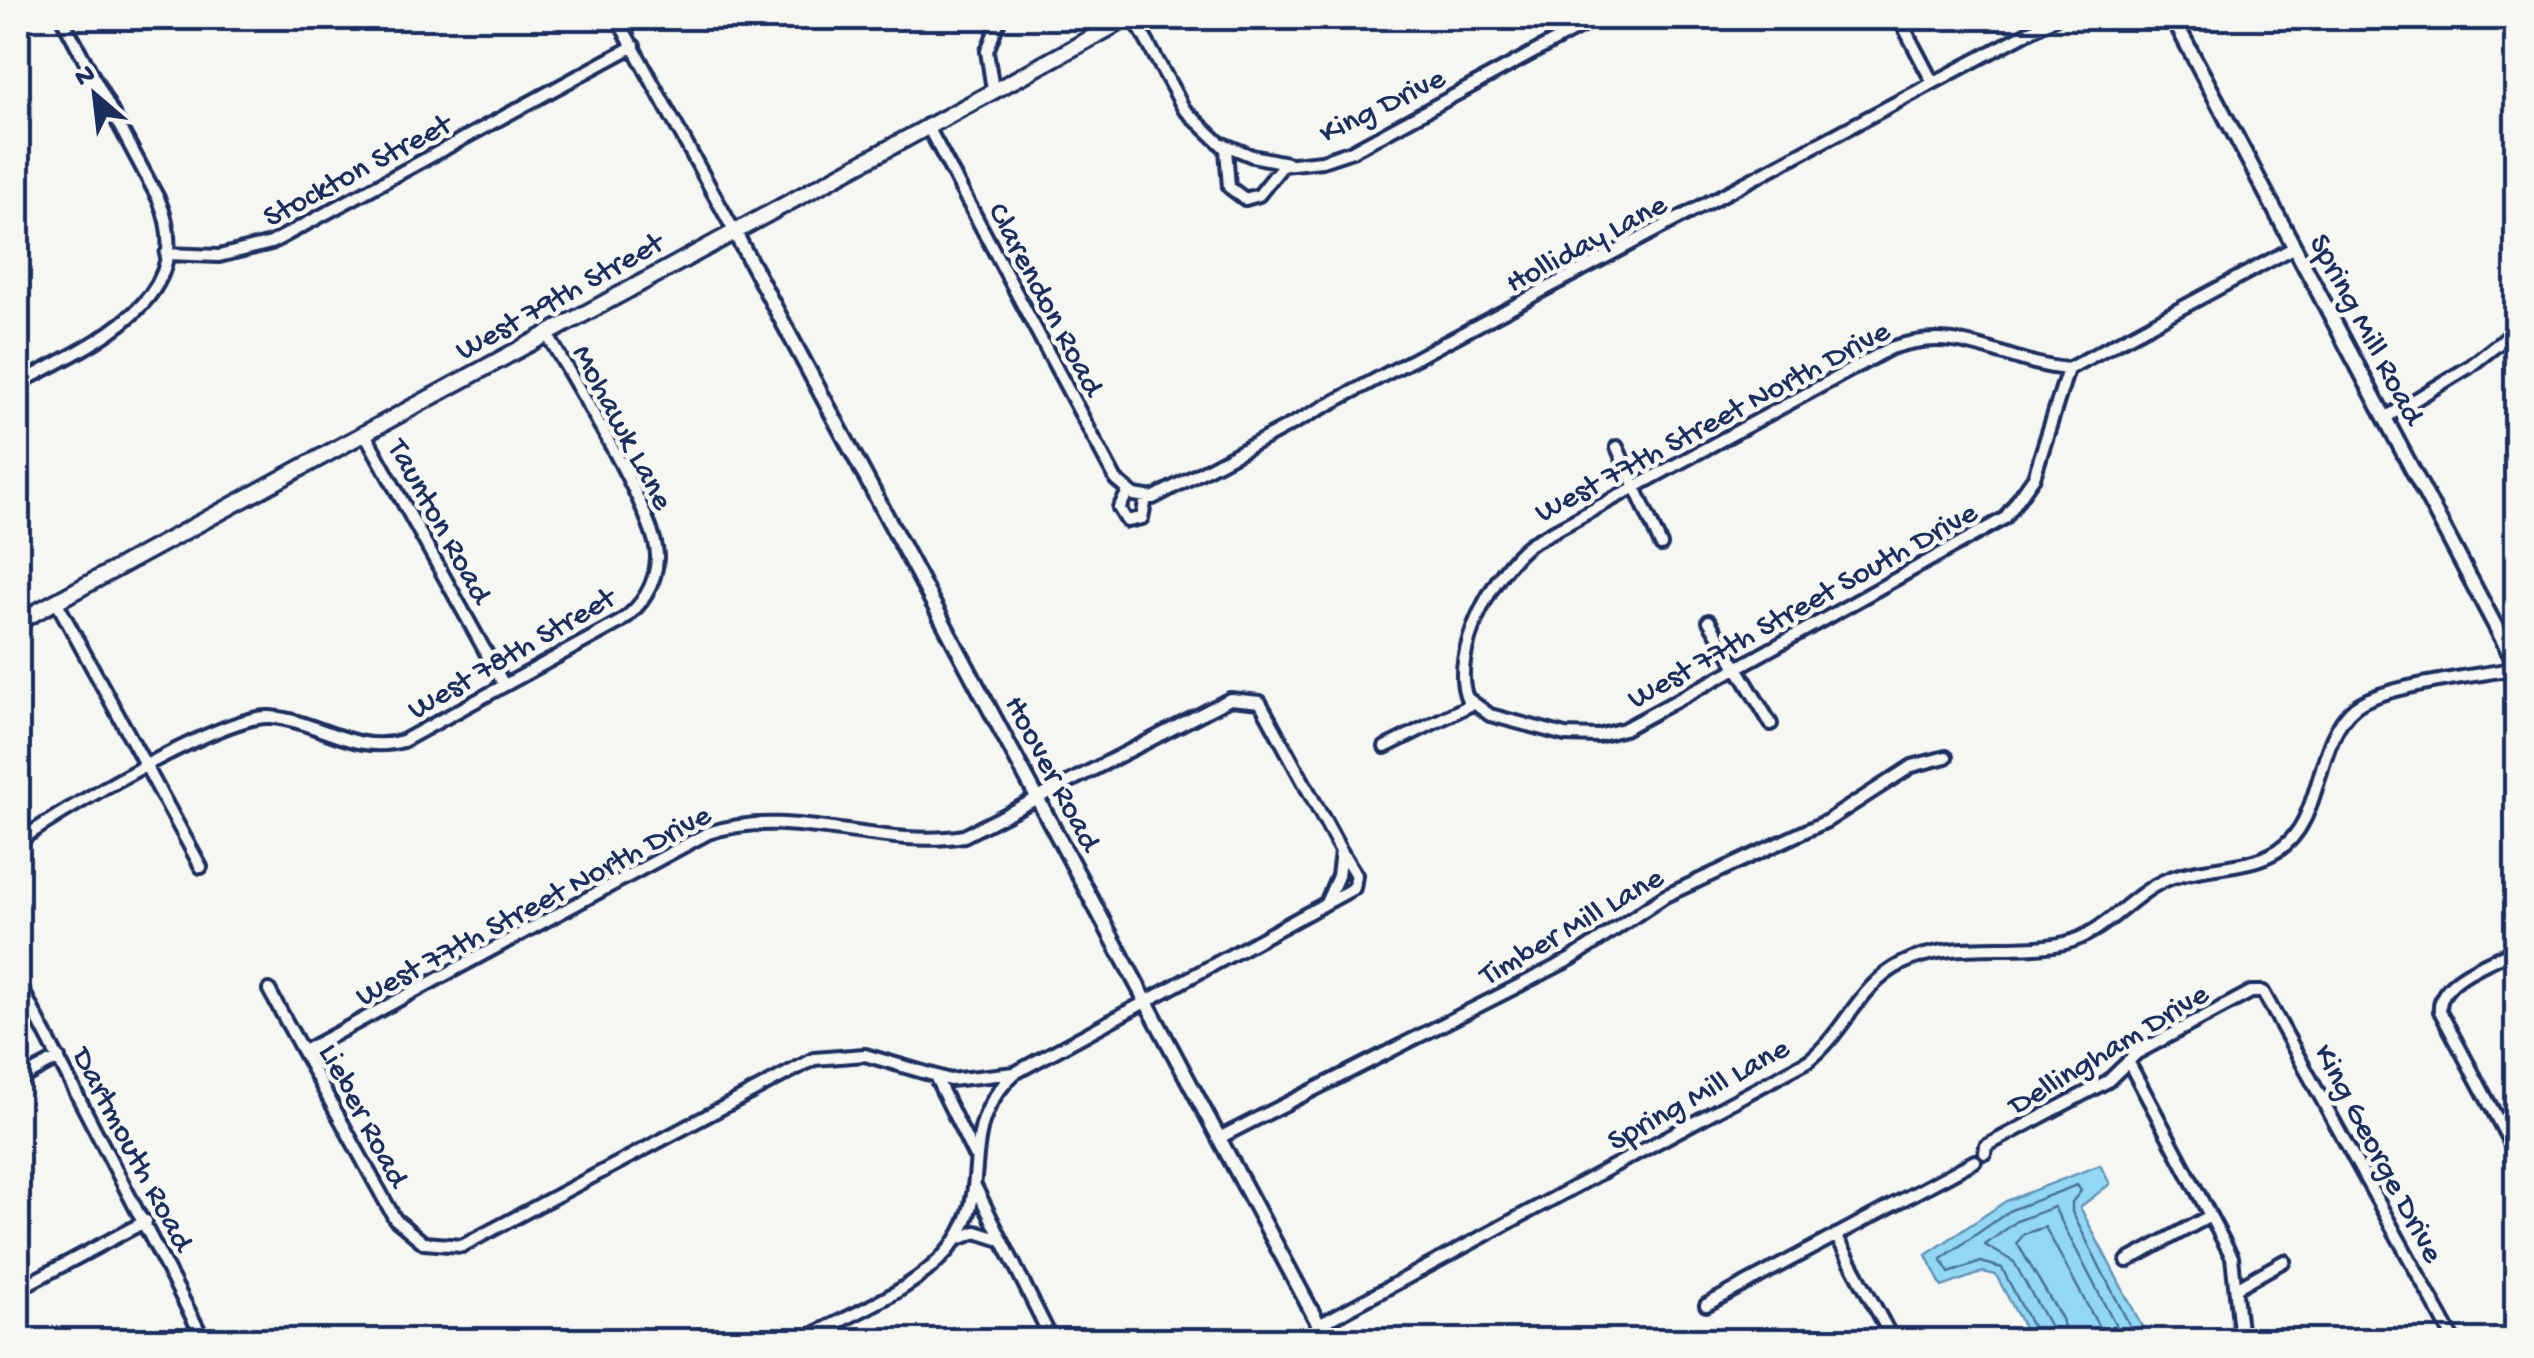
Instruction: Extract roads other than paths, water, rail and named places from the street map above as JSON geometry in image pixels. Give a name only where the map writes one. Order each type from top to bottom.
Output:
[{"type":"main road","name":"West 79th Street","points":[[18,622],[734,229],[1131,18]]},
{"type":"street","points":[[18,360],[22,381],[134,315],[157,285],[166,254],[161,205],[62,18]]},
{"type":"street","points":[[617,18],[734,229]]},
{"type":"street","points":[[993,90],[987,51],[1000,18]]},
{"type":"street","name":"King Drive","points":[[1131,18],[1184,109],[1222,143],[1252,156],[1288,163],[1322,161],[1352,151],[1597,18]]},
{"type":"street","points":[[1899,18],[1934,83]]},
{"type":"street","name":"Holliday Lane","points":[[1137,495],[1140,520],[1127,521],[1121,516],[1120,504],[1137,495],[1162,496],[2055,18]]},
{"type":"street","name":"Spring Mill Road","points":[[2173,18],[2516,667]]},
{"type":"street","name":"Stockton Street","points":[[166,254],[219,256],[271,243],[634,46]]},
{"type":"street","name":"Clarendon Road","points":[[928,126],[1114,477],[1137,495]]},
{"type":"street","name":"King Drive","points":[[1222,143],[1228,154],[1229,188],[1242,198],[1260,196],[1274,172],[1288,163]]},
{"type":"street","name":"Hoover Road","points":[[734,229],[1327,1340]]},
{"type":"street","points":[[2068,369],[2295,248]]},
{"type":"street","points":[[2385,418],[2469,367],[2516,330]]},
{"type":"street","name":"Mohawk Lane","points":[[546,332],[652,527],[657,563],[642,602]]},
{"type":"street","name":"West 77th Street North Drive","points":[[1470,701],[1464,680],[1470,644],[1493,581],[1530,544],[1908,342],[1937,338],[1970,342],[2068,369]]},
{"type":"street","name":"West 77th Street South Drive","points":[[1470,701],[1490,715],[1565,735],[1598,736],[1624,729],[1737,667],[2005,518],[2034,477],[2068,369]]},
{"type":"street","name":"Taunton Road","points":[[364,432],[504,685]]},
{"type":"street","points":[[1617,447],[1661,545]]},
{"type":"street","points":[[56,600],[202,867]]},
{"type":"street","name":"West 78th Street","points":[[18,842],[233,722],[284,718],[360,744],[398,743],[620,622],[642,602]]},
{"type":"street","points":[[1709,621],[1771,724]]},
{"type":"street","name":"Spring Mill Lane","points":[[1319,1325],[1808,1061],[1834,1037],[1867,988],[1907,961],[1944,950],[2068,942],[2091,932],[2166,880],[2279,851],[2297,831],[2341,723],[2356,707],[2379,694],[2516,667]]},
{"type":"street","name":"West 77th Street North Drive","points":[[304,1051],[708,833],[757,824],[948,839],[985,829],[1219,702],[1238,698],[1260,702],[1342,851]]},
{"type":"street","points":[[1384,747],[1470,701]]},
{"type":"street","name":"Timber Mill Lane","points":[[1219,1138],[1571,959],[1665,896],[1827,821],[1912,766],[1946,757]]},
{"type":"street","points":[[1325,904],[1338,876],[1342,851]]},
{"type":"street","points":[[935,1076],[966,1080],[1015,1073],[1354,888],[1357,881],[1342,851]]},
{"type":"street","points":[[2516,949],[2448,986],[2441,997],[2440,1011],[2516,1154]]},
{"type":"street","name":"Dartmouth Road","points":[[18,980],[204,1340]]},
{"type":"street","name":"Lieber Road","points":[[269,990],[394,1219],[410,1235],[434,1246],[475,1242],[814,1060],[866,1054],[935,1076]]},
{"type":"street","name":"Dellingham Drive","points":[[1706,1305],[1980,1157],[1986,1146],[2108,1081],[2128,1061],[2260,991]]},
{"type":"street","name":"King George Drive","points":[[2260,991],[2270,999],[2454,1340]]},
{"type":"street","points":[[18,1080],[59,1058]]},
{"type":"street","points":[[2128,1061],[2232,1257],[2240,1340]]},
{"type":"street","points":[[957,1239],[975,1186],[974,1156],[984,1114],[1015,1073]]},
{"type":"street","points":[[935,1076],[974,1156]]},
{"type":"street","points":[[975,1186],[1052,1340]]},
{"type":"street","points":[[2127,1261],[2210,1216]]},
{"type":"street","points":[[18,1289],[146,1222]]},
{"type":"street","points":[[802,1340],[911,1281],[957,1239],[976,1232],[999,1239]]},
{"type":"street","points":[[1836,1235],[1893,1340]]},
{"type":"street","points":[[2236,1288],[2284,1261]]},
{"type":"water","points":[[2100,1165],[2110,1184],[2080,1207],[2149,1340],[2031,1340],[1996,1275],[1983,1272],[1942,1287],[1926,1255],[2006,1201]]}]
